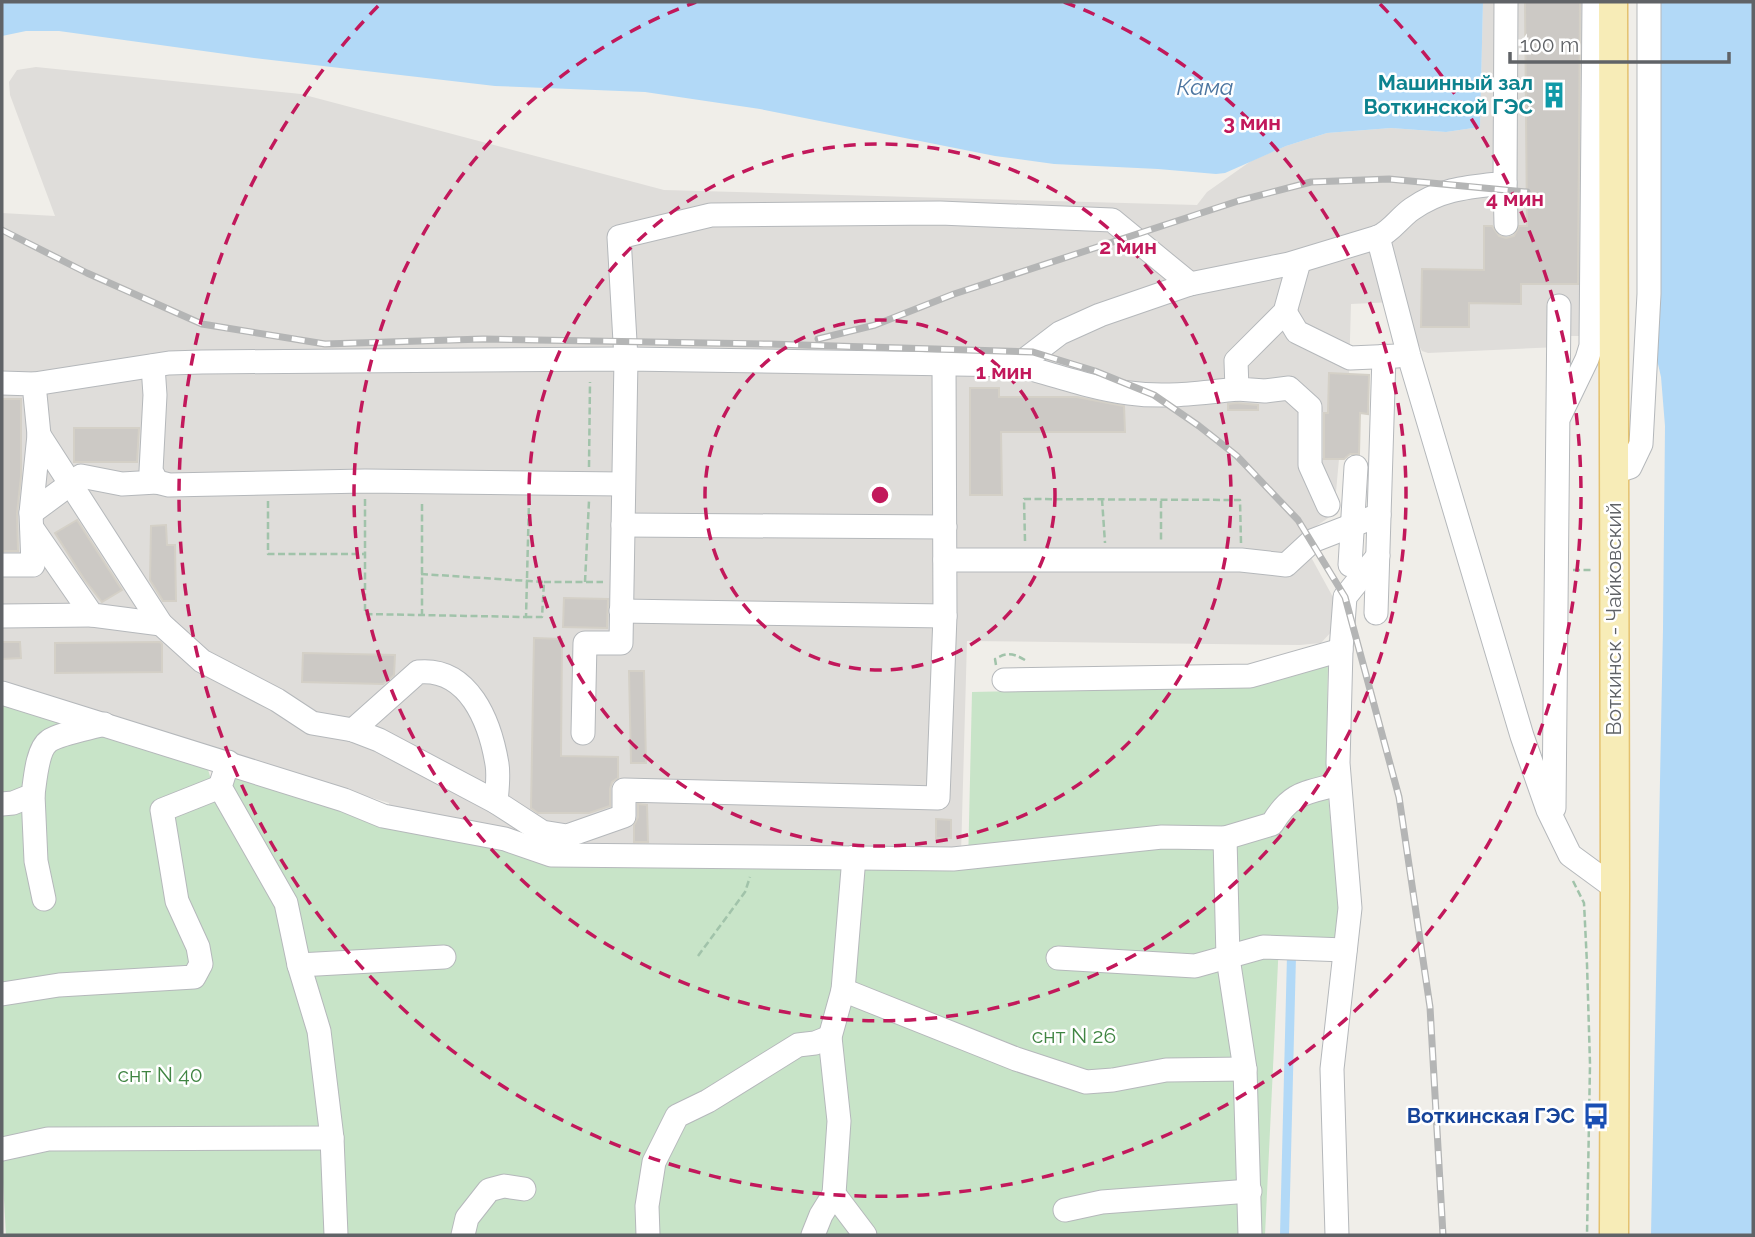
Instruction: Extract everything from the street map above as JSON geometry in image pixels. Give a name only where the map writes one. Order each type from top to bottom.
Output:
[{"type":"main road","name":"Воткинск - Чайковский","points":[[1613,2],[1614,1235]]},
{"type":"lane","points":[[1506,2],[1506,224]]},
{"type":"lane","points":[[1557,421],[1591,346],[1594,2]]},
{"type":"lane","points":[[1614,472],[1630,467],[1641,444],[1649,294],[1650,2]]},
{"type":"lane","points":[[1018,365],[1060,333],[1100,315],[1190,284],[1299,261],[1378,237],[1387,233],[1409,211],[1427,199],[1452,189],[1505,183]]},
{"type":"lane","points":[[583,733],[585,643],[621,643],[626,359],[619,237],[711,215],[940,213],[1112,219],[1190,284]]},
{"type":"lane","points":[[1378,237],[1409,356],[1522,736],[1553,822],[1570,855],[1615,888]]},
{"type":"lane","points":[[1237,389],[1236,361],[1285,312],[1299,261]]},
{"type":"lane","points":[[1553,822],[1559,306]]},
{"type":"lane","points":[[1285,312],[1297,332],[1350,358],[1409,356]]},
{"type":"lane","points":[[1376,613],[1384,356]]},
{"type":"lane","points":[[2,383],[34,384],[153,366],[202,362],[626,359],[1018,365],[1100,388],[1129,393],[1192,394],[1237,389],[1265,391],[1289,388],[1310,407],[1310,465],[1328,505]]},
{"type":"lane","points":[[39,435],[161,624],[202,661],[277,700],[312,723],[353,730],[379,740],[496,802],[542,832],[568,836],[624,816],[624,790],[938,798],[945,560],[944,365]]},
{"type":"lane","points":[[153,366],[155,395],[151,471],[157,482]]},
{"type":"lane","points":[[2,565],[33,565],[32,520],[39,435],[34,384]]},
{"type":"lane","points":[[1350,565],[1356,467]]},
{"type":"lane","points":[[32,520],[80,475],[122,484],[157,482],[169,485],[365,481],[623,484]]},
{"type":"lane","points":[[945,560],[1241,561],[1286,565],[1312,541],[1379,515]]},
{"type":"lane","points":[[32,520],[92,615]]},
{"type":"lane","points":[[623,525],[945,527]]},
{"type":"lane","points":[[1337,1235],[1332,1069],[1350,908],[1339,784],[1341,650],[1345,597],[1378,556]]},
{"type":"lane","points":[[621,611],[944,616]]},
{"type":"lane","points":[[2,616],[92,615],[161,624]]},
{"type":"lane","points":[[1004,680],[1250,676],[1341,650]]},
{"type":"lane","points":[[353,730],[418,672],[431,671],[452,679],[475,699],[487,726],[498,766],[496,802]]},
{"type":"lane","points":[[2,693],[228,762],[344,800],[383,816],[505,839],[551,855],[953,859],[1162,837],[1225,838],[1272,824],[1281,809],[1299,794],[1339,784]]},
{"type":"lane","points":[[44,898],[36,861],[33,795],[36,769],[43,748],[49,740],[104,724]]},
{"type":"lane","points":[[1522,736],[1540,740],[1554,734]]},
{"type":"lane","points":[[228,762],[220,787],[286,903],[299,965],[319,1031],[332,1138],[336,1235]]},
{"type":"lane","points":[[2,994],[59,985],[194,977],[201,964],[198,947],[177,901],[162,810],[220,787]]},
{"type":"lane","points":[[2,804],[13,803],[33,795]]},
{"type":"lane","points":[[1225,838],[1228,958],[1245,1069],[1250,1235]]},
{"type":"lane","points":[[813,1235],[834,1194],[839,1121],[830,1037],[842,990],[854,857]]},
{"type":"lane","points":[[1058,958],[1195,966],[1264,947],[1345,950]]},
{"type":"lane","points":[[299,965],[443,957]]},
{"type":"lane","points":[[842,990],[1003,1055],[1086,1082],[1166,1070],[1245,1069]]},
{"type":"lane","points":[[648,1235],[647,1206],[654,1162],[677,1116],[708,1101],[797,1045],[815,1043],[830,1037]]},
{"type":"lane","points":[[2,1149],[48,1139],[332,1138]]},
{"type":"lane","points":[[463,1235],[467,1218],[489,1190],[504,1186],[524,1189]]},
{"type":"lane","points":[[1065,1210],[1102,1202],[1250,1191]]},
{"type":"lane","points":[[834,1194],[865,1235]]},
{"type":"path","points":[[365,481],[365,614],[542,617],[544,582]]},
{"type":"path","points":[[422,616],[423,482]]},
{"type":"path","points":[[526,617],[528,483]]},
{"type":"path","points":[[268,484],[268,554],[365,554]]},
{"type":"path","points":[[1025,561],[1024,499],[1240,500],[1241,561]]},
{"type":"path","points":[[1102,499],[1106,561]]},
{"type":"path","points":[[1161,499],[1162,560]]},
{"type":"path","points":[[1556,570],[1614,570]]},
{"type":"path","points":[[421,574],[528,582],[622,581]]},
{"type":"path","points":[[698,956],[745,892],[756,857]]},
{"type":"path","points":[[1570,877],[1584,904],[1587,952],[1590,1063],[1587,1235]]},
{"type":"shaded area","points":[[1483,2],[1601,2],[1583,336],[1569,336],[1559,347],[1428,353],[1422,351],[1394,302],[1351,304],[1349,374],[1329,374],[1328,412],[1320,412],[1319,458],[1339,459],[1334,514],[1300,537],[1334,599],[1332,631],[1321,643],[1300,645],[967,641],[961,854],[582,851],[389,812],[389,803],[2,686],[2,213],[55,216],[10,95],[9,82],[17,70],[36,67],[301,94],[664,190],[1197,205],[1207,192],[1251,161],[1327,133],[1391,128],[1446,132],[1480,127]]},
{"type":"green space","name":"снт N 26","points":[[1328,665],[1326,773],[1342,942],[1279,942],[1265,1235],[344,1235],[328,1032],[229,788],[233,775],[500,844],[968,866],[972,692],[1149,688]]},
{"type":"green space","name":"снт N 40","points":[[2,703],[207,766],[214,790],[284,915],[313,1032],[331,1235],[6,1235],[2,1165]]},
{"type":"water","name":"Кама","points":[[2,2],[1483,2],[1480,127],[1446,132],[1391,128],[1327,133],[1286,146],[1225,173],[1216,174],[1054,164],[995,156],[760,109],[645,92],[495,86],[254,58],[59,31],[26,31],[2,36]]},
{"type":"water","points":[[1661,2],[1753,2],[1753,1235],[1651,1235],[1665,426],[1661,377],[1655,351]]},
{"type":"water","points":[[1287,955],[1296,956],[1289,1235],[1280,1235]]},
{"type":"building","points":[[1525,2],[1580,2],[1578,284],[1521,284],[1521,304],[1469,303],[1469,327],[1421,327],[1422,269],[1484,270],[1484,226],[1492,226],[1499,236],[1506,238],[1514,236],[1519,226],[1527,226]]},
{"type":"building","points":[[1329,373],[1369,375],[1368,414],[1360,413],[1359,454],[1350,454],[1344,459],[1324,459],[1324,413],[1328,413]]},
{"type":"building","points":[[970,388],[999,388],[999,397],[1077,397],[1124,406],[1125,432],[1001,432],[1002,495],[970,495]]},
{"type":"building","points":[[2,399],[21,399],[18,551],[2,551]]},
{"type":"building","points":[[1228,404],[1258,405],[1258,410],[1228,410]]},
{"type":"building","points":[[74,428],[139,428],[137,462],[74,462]]},
{"type":"building","points":[[77,520],[122,590],[102,602],[55,533]]},
{"type":"building","points":[[166,525],[167,545],[175,545],[176,601],[163,601],[150,580],[151,526]]},
{"type":"building","points":[[564,598],[608,599],[607,628],[563,627]]},
{"type":"building","points":[[534,638],[562,639],[561,756],[618,757],[618,778],[612,782],[610,789],[610,806],[589,813],[538,813],[531,808]]},
{"type":"building","points":[[2,642],[20,642],[21,658],[2,659]]},
{"type":"building","points":[[160,642],[162,672],[55,673],[55,643]]},
{"type":"building","points":[[303,653],[395,655],[394,675],[383,684],[302,682]]},
{"type":"building","points":[[629,671],[644,671],[646,763],[631,763]]},
{"type":"building","points":[[638,804],[647,805],[648,842],[634,842]]},
{"type":"building","points":[[936,819],[951,820],[951,838],[936,838]]},
{"type":"railway","points":[[818,339],[875,325],[954,294],[1238,201],[1311,182],[1389,179],[1527,192]]},
{"type":"railway","points":[[2,230],[87,273],[202,324],[325,344],[483,339],[1033,352],[1095,371],[1154,395],[1199,426],[1237,456],[1298,520],[1345,597],[1399,797],[1430,1007],[1443,1235]]},
{"type":"place","name":"Машинный зал Воткинской ГЭС","points":[[1554,95]]},
{"type":"place","name":"Воткинская ГЭС","points":[[1596,1116]]}]
